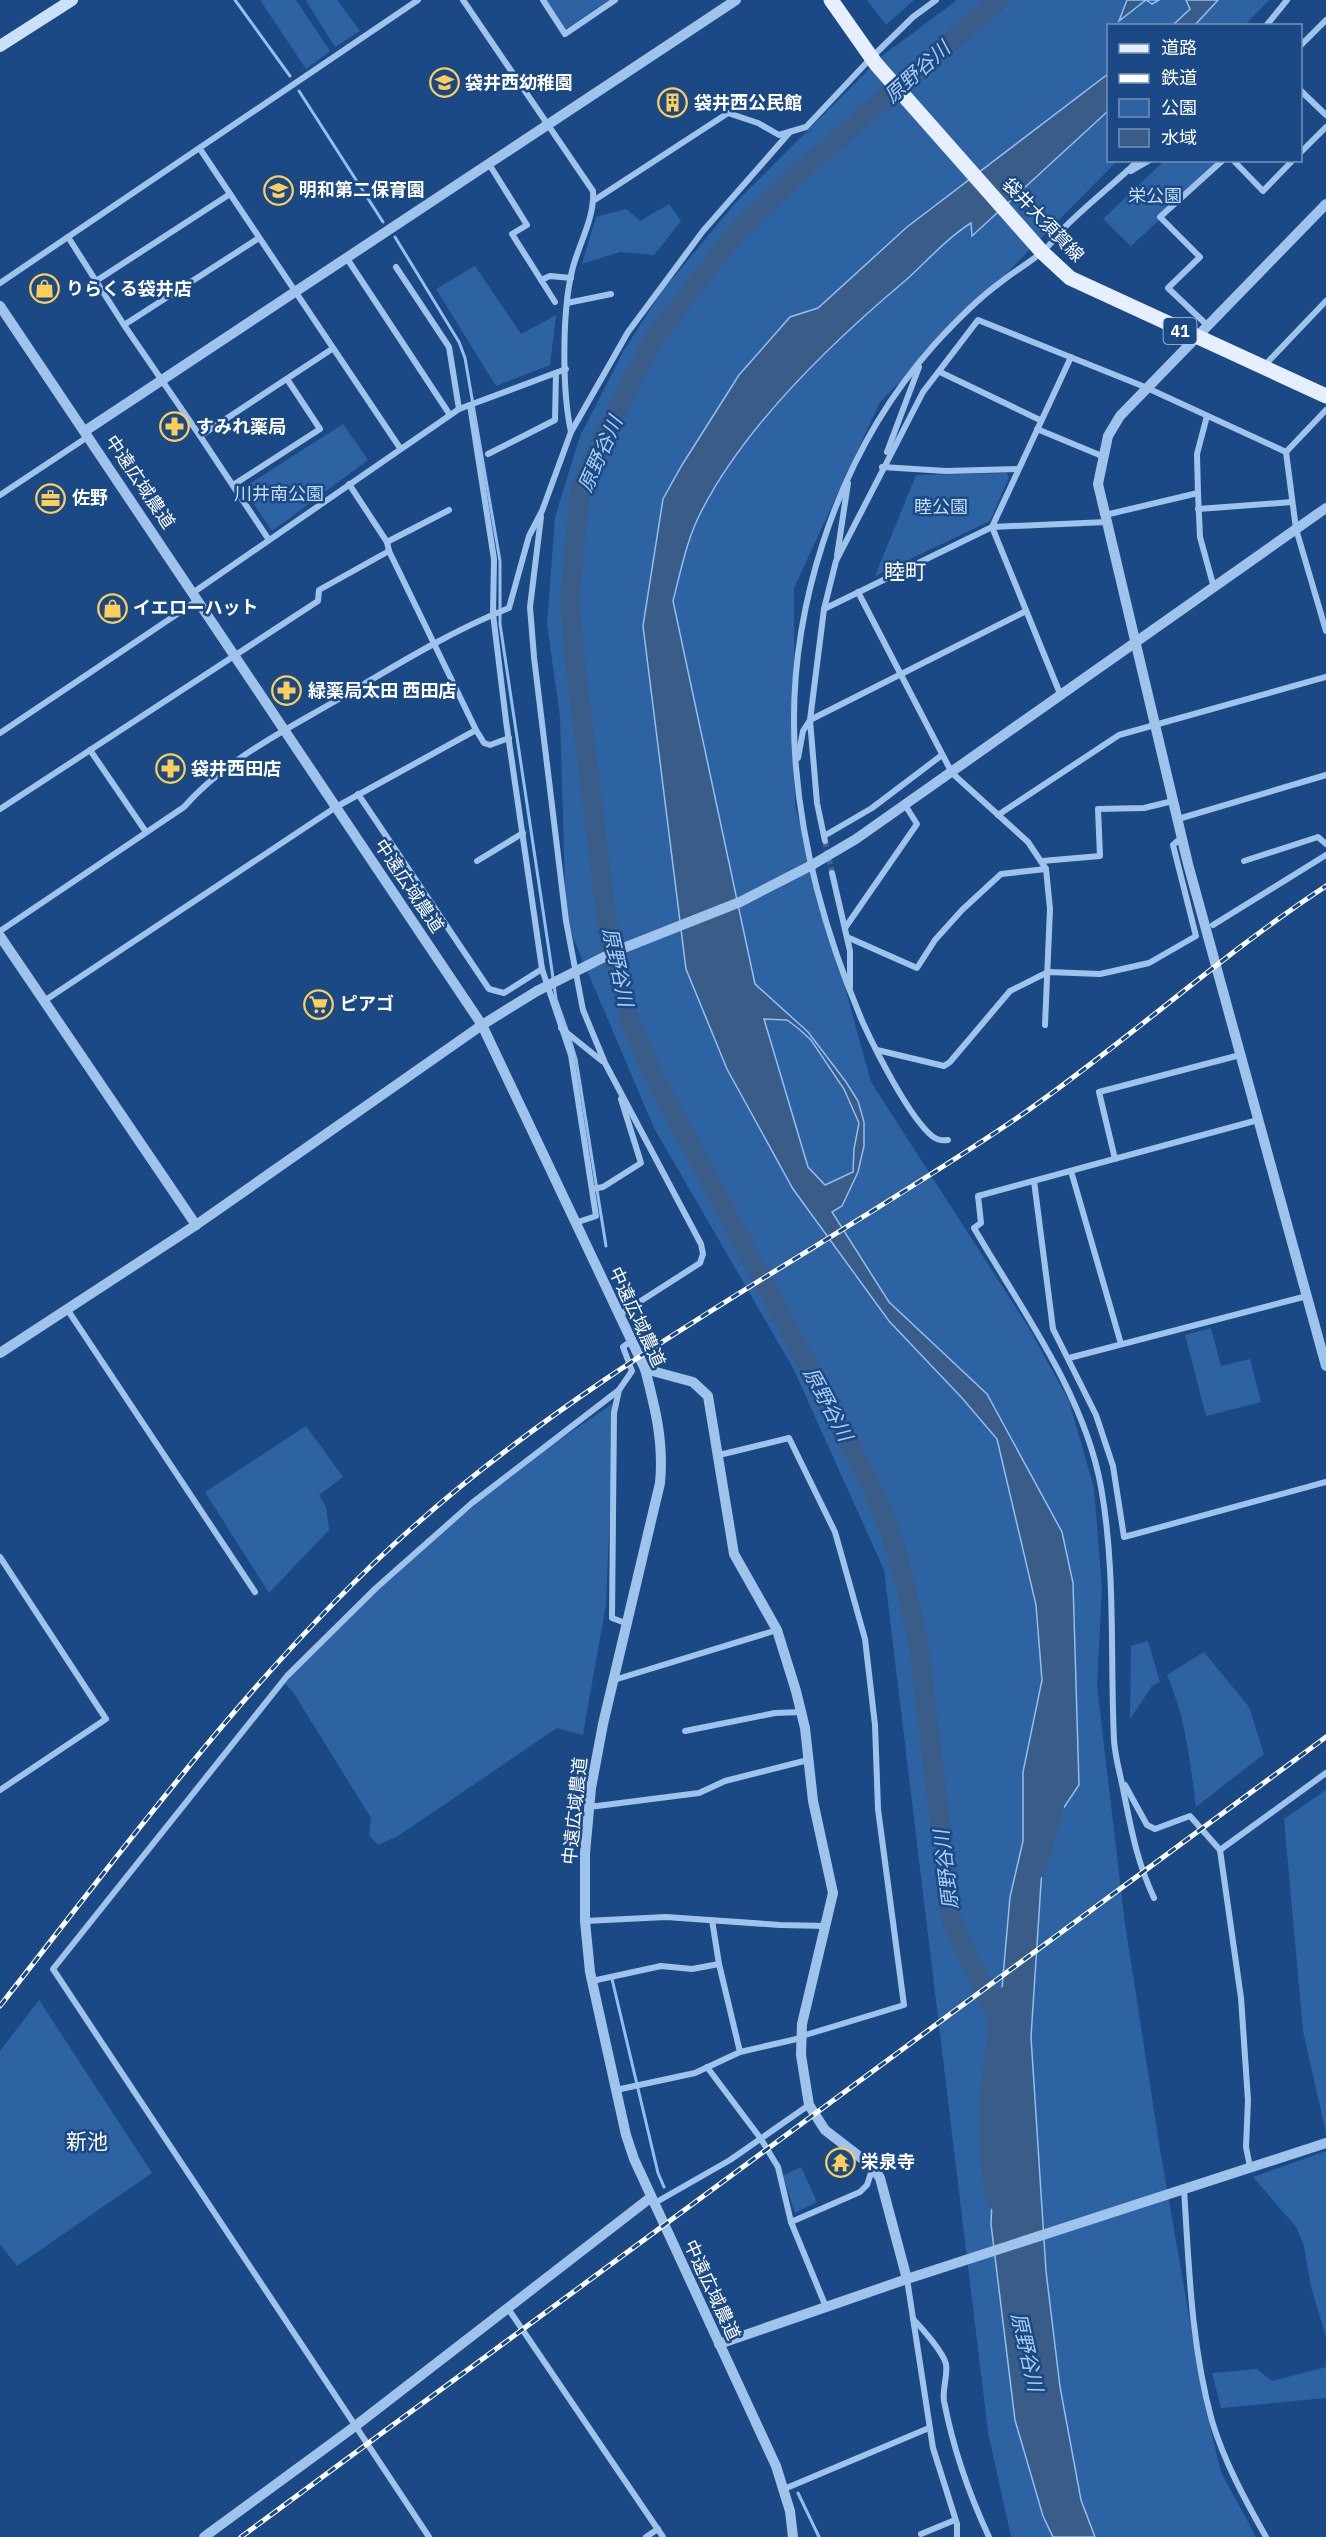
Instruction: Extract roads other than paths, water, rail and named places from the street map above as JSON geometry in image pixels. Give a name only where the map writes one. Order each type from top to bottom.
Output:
[{"type":"main road","points":[[0,46],[72,0]]},
{"type":"main road","name":"袋井大須賀線","points":[[831,0],[873,61],[1042,252],[1070,279],[1262,369],[1326,396]]},
{"type":"street","points":[[0,283],[418,0]]},
{"type":"street","points":[[464,0],[593,191],[594,201],[571,278],[567,303],[567,415],[571,432]]},
{"type":"street","points":[[543,0],[565,34],[615,0]]},
{"type":"street","points":[[0,495],[161,380],[736,0]]},
{"type":"street","points":[[594,201],[728,113],[758,123],[779,135],[806,127],[873,61],[913,17],[936,0]]},
{"type":"street","points":[[1268,24],[1287,0]]},
{"type":"street","points":[[1302,44],[1326,20]]},
{"type":"street","points":[[1302,92],[1326,114]]},
{"type":"street","points":[[1302,151],[1326,127]]},
{"type":"street","points":[[0,931],[184,807],[206,781],[285,730],[433,644],[509,608],[529,536],[542,511],[571,432],[628,332],[703,231],[789,132]]},
{"type":"street","points":[[200,149],[400,448]]},
{"type":"street","points":[[948,1140],[940,1141],[932,1136],[917,1119],[877,1050],[849,990],[812,865],[796,767],[796,693],[802,639],[822,543],[849,474],[888,408],[921,362],[968,310],[1042,252],[1063,228],[1137,162]]},
{"type":"street","points":[[1123,176],[1147,162]]},
{"type":"street","points":[[1208,327],[1168,288],[1200,257],[1160,217],[1221,162]]},
{"type":"street","points":[[1235,162],[1263,191],[1291,162]]},
{"type":"street","points":[[489,164],[527,225],[512,234],[555,302]]},
{"type":"street","points":[[96,281],[230,194]]},
{"type":"street","points":[[1326,204],[1197,339],[1145,387],[1120,416],[1108,436],[1098,484],[1182,837],[1326,1366]]},
{"type":"street","points":[[68,237],[124,325],[269,540]]},
{"type":"street","points":[[124,325],[259,238]]},
{"type":"street","points":[[346,257],[450,415]]},
{"type":"street","points":[[396,267],[449,347],[459,409]]},
{"type":"street","points":[[541,280],[550,276],[571,278]]},
{"type":"street","points":[[567,303],[611,294]]},
{"type":"street","points":[[1262,369],[1326,302]]},
{"type":"street","name":"中遠広域農道","points":[[0,306],[482,1025],[645,1369],[659,1424],[662,1460],[660,1483],[603,1724],[589,1807],[584,1882],[585,1922],[592,1981],[626,2134],[652,2201],[784,2489],[793,2537]]},
{"type":"street","points":[[836,561],[922,392],[940,372],[978,320],[1145,387],[1286,452]]},
{"type":"street","points":[[200,436],[333,349]]},
{"type":"street","points":[[1061,696],[992,527],[1071,357]]},
{"type":"street","points":[[882,467],[921,362]]},
{"type":"street","points":[[0,733],[196,596],[269,540],[459,409],[566,369]]},
{"type":"street","points":[[940,372],[1040,420]]},
{"type":"street","points":[[488,454],[555,420],[556,373]]},
{"type":"street","points":[[233,485],[320,429],[287,379]]},
{"type":"street","points":[[470,405],[494,559],[493,614],[542,969],[571,1055],[596,1216],[575,1223]]},
{"type":"street","points":[[1286,452],[1326,410]]},
{"type":"street","points":[[1208,416],[1197,453],[1198,509],[1200,537],[1214,588]]},
{"type":"street","points":[[1037,429],[1102,456]]},
{"type":"street","points":[[1286,452],[1296,529],[1326,631]]},
{"type":"street","points":[[882,467],[946,471],[1018,469]]},
{"type":"street","points":[[849,474],[836,561],[824,609],[810,720],[817,803],[825,839],[872,808],[942,755]]},
{"type":"street","points":[[349,484],[387,542],[389,551],[433,644],[484,743],[490,745],[509,738]]},
{"type":"street","points":[[824,609],[992,527],[1106,519],[1198,493]]},
{"type":"street","points":[[1198,509],[1292,502]]},
{"type":"street","points":[[0,1353],[195,1225],[482,1025],[537,991],[607,955],[740,902],[812,865],[856,839],[1326,508]]},
{"type":"street","points":[[387,542],[449,510]]},
{"type":"street","points":[[542,511],[530,607],[534,657],[566,921],[583,1010],[605,1063],[701,1244],[704,1254],[700,1263],[619,1315]]},
{"type":"street","points":[[0,808],[318,601],[318,590],[389,551]]},
{"type":"street","points":[[858,592],[952,772],[1028,842],[1046,869],[1050,909],[1045,1025]]},
{"type":"street","points":[[796,767],[803,732],[810,720],[1026,611]]},
{"type":"street","points":[[998,815],[1108,740],[1326,676]]},
{"type":"street","points":[[44,1001],[336,807],[476,730]]},
{"type":"street","points":[[90,750],[146,832]]},
{"type":"street","points":[[1178,819],[1326,775]]},
{"type":"street","points":[[358,794],[489,989],[504,993],[542,969]]},
{"type":"street","points":[[1042,861],[1100,856],[1098,809],[1144,808],[1174,801]]},
{"type":"street","points":[[845,928],[917,824],[905,805]]},
{"type":"street","points":[[477,861],[523,833]]},
{"type":"street","points":[[877,1050],[944,1066],[950,1062],[1010,991],[1048,972],[1100,974],[1149,963],[1196,936],[1173,845],[1182,837]]},
{"type":"street","points":[[1244,861],[1318,837],[1326,844]]},
{"type":"street","points":[[1213,925],[1326,855]]},
{"type":"street","points":[[847,937],[917,968],[935,940],[962,910],[1001,874],[1046,869]]},
{"type":"street","points":[[832,873],[847,937],[851,972],[849,990]]},
{"type":"street","points":[[0,936],[195,1225]]},
{"type":"street","points":[[561,1027],[605,1063]]},
{"type":"street","points":[[1114,1159],[1099,1092],[1240,1055]]},
{"type":"street","points":[[592,1189],[603,1187],[641,1163],[616,1084]]},
{"type":"street","points":[[1154,1898],[1139,1865],[1114,1743],[1110,1547],[1101,1485],[1085,1430],[1062,1379],[974,1228],[981,1224],[978,1196],[1258,1120]]},
{"type":"street","points":[[1071,1170],[1121,1344]]},
{"type":"street","points":[[1034,1181],[1053,1329],[1096,1415],[1113,1466],[1124,1537],[1326,1482]]},
{"type":"street","points":[[1069,1358],[1307,1296]]},
{"type":"street","points":[[67,1308],[255,1592]]},
{"type":"street","points":[[429,2537],[354,2427],[53,1969],[287,1676],[376,1588],[471,1503],[619,1390],[632,1371],[622,1347],[631,1341]]},
{"type":"street","points":[[645,1369],[693,1382],[702,1388],[711,1405],[734,1554],[777,1630],[802,1712],[813,1801],[833,1893],[801,2037],[809,2105],[825,2130],[873,2167],[885,2191],[907,2279],[933,2448],[955,2520],[957,2537]]},
{"type":"street","points":[[619,1390],[614,1413],[612,1618],[628,1624]]},
{"type":"street","points":[[616,2090],[695,2073],[740,2052],[801,2037],[904,2006],[878,1809],[875,1725],[866,1639],[834,1532],[789,1438],[719,1455]]},
{"type":"street","points":[[0,1557],[106,1719],[0,1790]]},
{"type":"street","points":[[614,1680],[777,1630]]},
{"type":"street","points":[[685,1731],[775,1713],[802,1712]]},
{"type":"street","points":[[589,1807],[699,1793],[725,1782],[808,1760]]},
{"type":"street","points":[[1119,1771],[1147,1826],[1155,1829],[1190,1816],[1220,1850],[1241,1998],[1248,2100],[1246,2147],[1250,2167]]},
{"type":"street","points":[[1220,1850],[1326,1773]]},
{"type":"street","points":[[585,1922],[666,1917],[827,1926]]},
{"type":"street","points":[[712,1920],[718,1964],[740,2052]]},
{"type":"street","points":[[592,1981],[662,1966],[692,1969],[718,1964]]},
{"type":"street","points":[[707,2067],[761,2139],[777,2167],[791,2222],[826,2307]]},
{"type":"street","points":[[204,2537],[354,2427],[507,2306],[652,2201],[730,2160],[809,2105]]},
{"type":"street","points":[[719,2344],[946,2266],[1326,2143]]},
{"type":"street","points":[[791,2222],[860,2192],[867,2185],[873,2167]]},
{"type":"street","points":[[1179,2190],[1195,2344],[1213,2422],[1242,2493],[1266,2537]]},
{"type":"street","points":[[507,2306],[663,2537]]},
{"type":"street","points":[[913,2319],[924,2330],[946,2364],[943,2398],[956,2449],[976,2508],[989,2537]]},
{"type":"street","points":[[784,2489],[929,2428]]},
{"type":"street","points":[[921,2534],[955,2520]]},
{"type":"street","points":[[646,2537],[657,2529]]},
{"type":"water","points":[[1127,0],[1146,0],[1119,21]]},
{"type":"water","points":[[1146,0],[1159,0],[1152,4]]},
{"type":"water","points":[[1186,0],[1218,0],[1196,24],[1174,24],[1190,9]]},
{"type":"water","points":[[1107,75],[1107,112],[972,236],[971,223],[945,243],[821,357],[767,415],[742,446],[702,510],[688,543],[673,601],[755,984],[808,1032],[858,1101],[864,1122],[864,1146],[858,1172],[842,1206],[832,1212],[889,1302],[987,1394],[1062,1532],[1073,1583],[1079,1785],[1044,1837],[1031,2037],[1046,2271],[1060,2387],[1081,2500],[1095,2537],[1053,2537],[1043,2516],[1015,2420],[991,2224],[999,2022],[1010,1897],[1023,1841],[1023,1772],[1042,1680],[1036,1605],[997,1439],[962,1398],[889,1321],[793,1189],[727,1069],[686,969],[643,626],[663,499],[739,375],[790,317],[818,308],[907,227]],"holes":[[[764,1019],[787,1020],[811,1040],[844,1089],[859,1123],[854,1149],[853,1172],[825,1185],[808,1167]]]},
{"type":"waterway","points":[[235,0],[290,76]]},
{"type":"waterway","name":"原野谷川","points":[[999,0],[794,177],[733,236],[654,338],[599,445],[580,491],[570,596],[574,653],[609,939],[630,1021],[654,1076],[869,1481],[890,1531],[906,1586],[919,1647],[952,1922],[999,2022]]},
{"type":"waterway","points":[[299,91],[383,222]]},
{"type":"waterway","points":[[395,237],[459,342],[465,358],[500,561],[500,624],[556,999],[567,1030]]},
{"type":"waterway","points":[[569,1036],[576,1059],[606,1246]]},
{"type":"waterway","name":"原野谷川","points":[[1036,1869],[1054,1808]]},
{"type":"waterway","points":[[612,1979],[658,2173],[664,2187]]},
{"type":"waterway","name":"原野谷川","points":[[996,2200],[990,2149],[990,2098],[995,2047],[1005,1997]]},
{"type":"waterway","points":[[798,2493],[819,2537]]},
{"type":"tunnel","points":[[825,841],[832,873]]},
{"type":"railway","points":[[0,2006],[146,1819],[248,1696],[301,1637],[413,1527],[483,1468],[631,1362],[1017,1118],[1095,1061],[1247,942],[1326,886]]},
{"type":"railway","points":[[241,2537],[1326,1737]]},
{"type":"place","name":"袋井西幼稚園","points":[[444,83]]},
{"type":"place","name":"袋井西公民館","points":[[673,103]]},
{"type":"place","name":"明和第二保育園","points":[[278,190]]},
{"type":"place","name":"りらくる袋井店","points":[[45,289]]},
{"type":"place","name":"すみれ薬局","points":[[175,427]]},
{"type":"place","name":"佐野","points":[[51,498]]},
{"type":"place","name":"イエローハット","points":[[112,608]]},
{"type":"place","name":"緑薬局太田 西田店","points":[[287,691]]},
{"type":"place","name":"袋井西田店","points":[[170,769]]},
{"type":"place","name":"ピアゴ","points":[[319,1004]]},
{"type":"place","name":"栄泉寺","points":[[840,2162]]},
{"type":"district","name":"睦町","points":[[905,572]]},
{"type":"district","name":"新池","points":[[87,2142]]},
{"type":"park label","name":"栄公園","points":[[1155,196]]},
{"type":"park label","name":"川井南公園","points":[[279,494]]},
{"type":"park label","name":"睦公園","points":[[941,507]]}]
